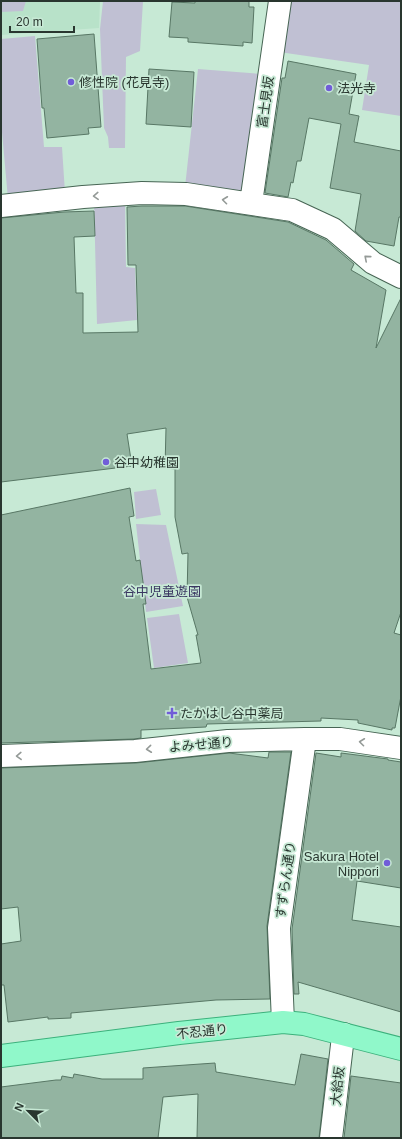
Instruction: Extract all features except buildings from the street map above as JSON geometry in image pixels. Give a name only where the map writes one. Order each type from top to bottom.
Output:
[{"type":"main road","name":"不忍通り","points":[[1,1056],[179,1033],[283,1022],[304,1024],[401,1049]]},
{"type":"street","name":"富士見坂","points":[[251,203],[280,1]]},
{"type":"street","points":[[1,206],[83,197],[142,194],[186,194],[292,210],[333,229],[374,263],[401,277]]},
{"type":"street","name":"よみせ通り","points":[[1,756],[135,751],[228,741],[305,739],[340,739],[401,748]]},
{"type":"street","name":"すずらん通り","points":[[283,1022],[278,928],[305,739]]},
{"type":"street","name":"大給坂","points":[[332,1138],[344,1034]]},
{"type":"shaded area","points":[[1,1],[100,1],[99,28],[1,35]]},
{"type":"green space","points":[[1,1],[26,1],[23,11],[1,12]]},
{"type":"green space","points":[[103,1],[143,1],[140,51],[126,57],[125,148],[109,148],[108,137],[104,128],[100,29]]},
{"type":"green space","points":[[285,1],[401,1],[401,116],[362,110],[369,65],[279,52]]},
{"type":"green space","points":[[35,36],[44,147],[62,147],[65,193],[8,199],[1,121],[1,39]]},
{"type":"green space","points":[[198,69],[262,74],[245,193],[185,187]]},
{"type":"green space","points":[[125,198],[126,267],[135,268],[137,320],[97,324],[94,201]]},
{"type":"green space","points":[[156,489],[161,515],[136,519],[134,492]]},
{"type":"green space","name":"谷中児童遊園","points":[[136,524],[166,525],[183,606],[146,612]]},
{"type":"green space","points":[[179,614],[188,663],[154,668],[147,618]]},
{"type":"place","name":"修性院 (花見寺)","points":[[71,82]]},
{"type":"place","name":"法光寺","points":[[329,88]]},
{"type":"place","name":"谷中幼稚園","points":[[106,462]]},
{"type":"place","name":"たかはし谷中薬局","points":[[172,713]]},
{"type":"place","name":"Sakura Hotel Nippori","points":[[387,863]]}]
